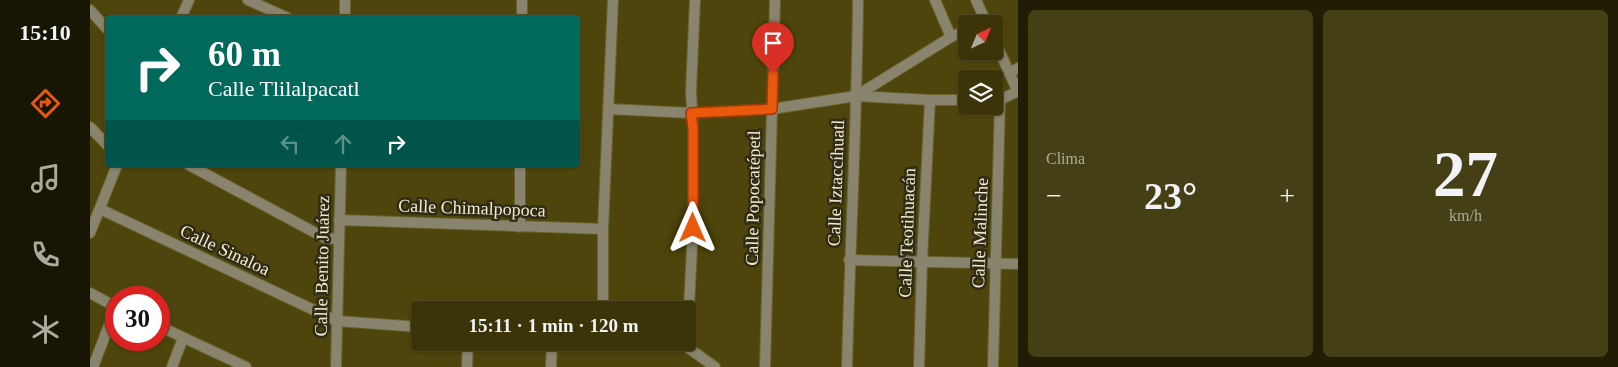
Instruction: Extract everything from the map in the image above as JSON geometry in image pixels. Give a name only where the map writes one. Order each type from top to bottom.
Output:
[{"type":"street","points":[[182,15],[189,0]]},
{"type":"street","points":[[248,0],[281,15]]},
{"type":"street","points":[[345,0],[345,15]]},
{"type":"street","points":[[522,0],[522,15]]},
{"type":"street","points":[[603,301],[603,229],[613,0]]},
{"type":"street","points":[[689,301],[693,228],[691,91],[695,0]]},
{"type":"street","name":"Calle Popocatépetl","points":[[765,367],[775,0]]},
{"type":"street","name":"Calle Iztaccíhuatl","points":[[847,367],[858,0]]},
{"type":"street","points":[[935,0],[951,37]]},
{"type":"street","points":[[976,0],[981,15]]},
{"type":"street","points":[[90,10],[105,27]]},
{"type":"street","points":[[856,96],[958,34]]},
{"type":"street","points":[[1003,53],[1014,70],[1018,92],[1003,98]]},
{"type":"street","points":[[609,109],[691,113],[772,109],[856,96],[958,100]]},
{"type":"street","name":"Calle Teotihuacán","points":[[919,367],[930,100]]},
{"type":"street","name":"Calle Malinche","points":[[993,367],[997,115]]},
{"type":"street","points":[[90,126],[105,143]]},
{"type":"street","points":[[90,233],[116,167]]},
{"type":"street","points":[[193,167],[325,238],[339,240]]},
{"type":"street","name":"Calle Benito Juárez","points":[[336,367],[341,167]]},
{"type":"street","points":[[520,167],[520,227]]},
{"type":"street","name":"Calle Sinaloa","points":[[100,209],[338,321]]},
{"type":"street","name":"Calle Chimalpopoca","points":[[339,220],[603,229]]},
{"type":"street","points":[[849,260],[1018,264]]},
{"type":"street","points":[[90,293],[105,301]]},
{"type":"street","points":[[338,321],[411,326]]},
{"type":"street","points":[[170,332],[246,367]]},
{"type":"street","points":[[93,367],[105,336]]},
{"type":"street","points":[[172,367],[183,338]]},
{"type":"street","points":[[467,367],[468,351]]},
{"type":"street","points":[[551,367],[552,351]]},
{"type":"street","points":[[691,351],[711,366]]},
{"type":"route","points":[[693,228],[693,128],[691,113],[772,109],[773,73]]}]
